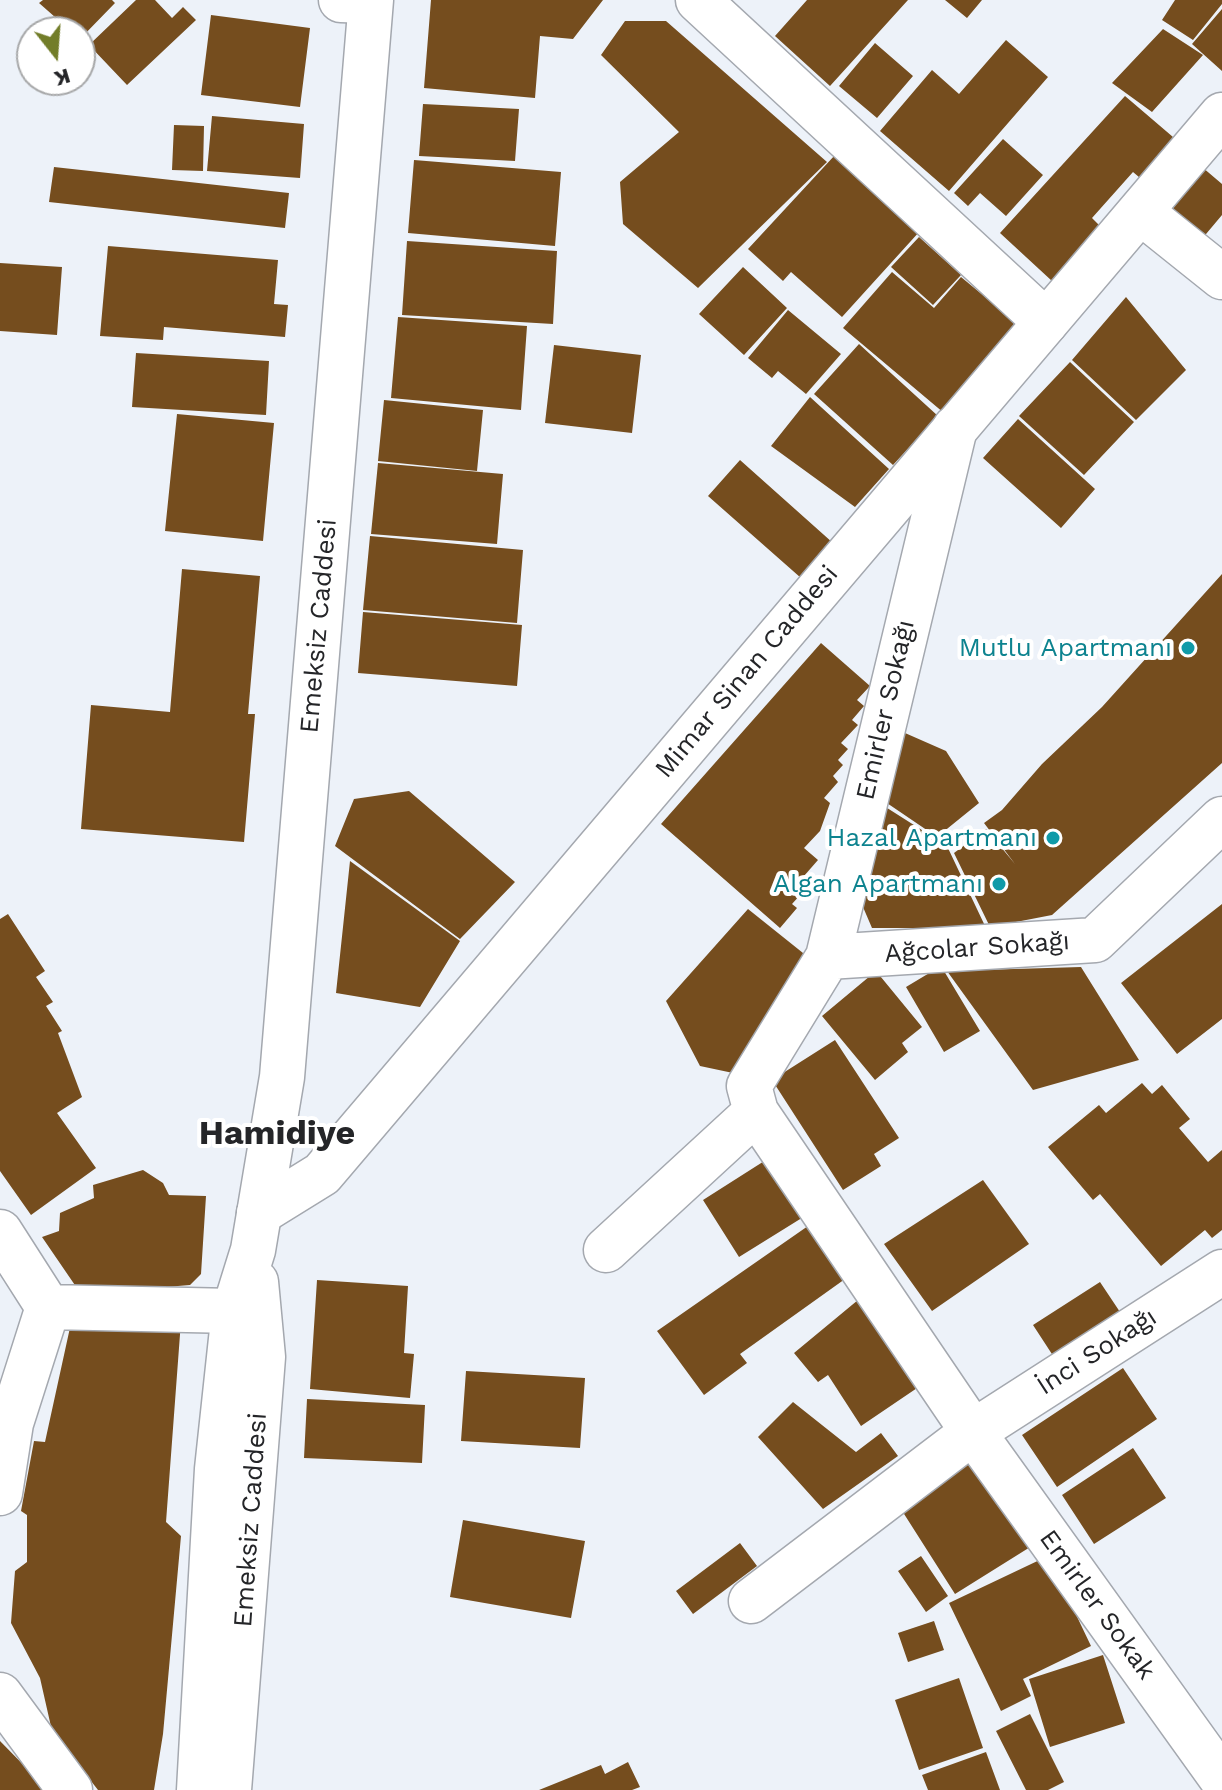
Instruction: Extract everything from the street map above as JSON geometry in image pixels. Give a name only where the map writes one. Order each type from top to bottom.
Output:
[{"type":"street","points":[[341,0],[370,0]]},
{"type":"street","name":"Emeksiz Caddesi","points":[[176,1790],[206,1390],[234,1311],[256,1232],[282,1077],[370,0]]},
{"type":"street","points":[[698,0],[1046,322]]},
{"type":"street","name":"Mimar Sinan Caddesi","points":[[256,1232],[322,1174],[955,428],[1142,213],[1222,115]]},
{"type":"street","points":[[1142,213],[1222,277]]},
{"type":"street","name":"Emirler Sokağı","points":[[756,1112],[749,1086],[828,957],[955,428]]},
{"type":"street","name":"Ağcolar Sokağı","points":[[828,957],[1095,940],[1222,819]]},
{"type":"street","points":[[606,1250],[756,1112],[973,1432]]},
{"type":"street","points":[[0,1232],[48,1307]]},
{"type":"street","name":"Emeksiz Caddesi","points":[[229,1790],[263,1357],[256,1232]]},
{"type":"street","name":"İnci Sokağı","points":[[751,1601],[973,1432],[1217,1287]]},
{"type":"street","points":[[48,1307],[234,1311]]},
{"type":"street","points":[[0,1493],[6,1421],[48,1307]]},
{"type":"street","name":"Emeksiz Caddesi","points":[[199,1790],[217,1469],[234,1311]]},
{"type":"street","name":"Emirler Sokak","points":[[973,1432],[1222,1779]]},
{"type":"street","points":[[0,1695],[70,1790]]},
{"type":"building","points":[[43,0],[112,0],[115,3],[96,23],[96,16],[54,16],[39,3]]},
{"type":"building","points":[[136,0],[155,0],[172,18],[183,7],[196,20],[127,85],[96,52],[96,38]]},
{"type":"building","points":[[431,0],[603,0],[573,39],[540,36],[535,98],[424,88]]},
{"type":"building","points":[[807,0],[908,0],[830,86],[775,36]]},
{"type":"building","points":[[945,0],[982,0],[967,18]]},
{"type":"building","points":[[1175,0],[1222,0],[1222,4],[1193,40],[1162,20]]},
{"type":"building","points":[[1222,9],[1222,71],[1192,44]]},
{"type":"building","points":[[211,15],[310,28],[300,107],[201,95]]},
{"type":"building","points":[[625,21],[666,21],[827,162],[698,288],[623,224],[620,182],[679,132],[601,55]]},
{"type":"building","points":[[1163,29],[1203,55],[1152,112],[1112,83]]},
{"type":"building","points":[[1006,40],[1048,77],[949,191],[880,131],[932,70],[959,94]]},
{"type":"building","points":[[875,43],[913,76],[877,118],[839,86]]},
{"type":"building","points":[[1125,96],[1180,143],[1146,183],[1133,172],[1092,218],[1102,228],[1052,281],[1000,233]]},
{"type":"building","points":[[423,104],[519,109],[515,161],[419,156]]},
{"type":"building","points":[[212,116],[304,124],[300,178],[207,171]]},
{"type":"building","points":[[174,125],[204,126],[203,171],[172,170]]},
{"type":"building","points":[[1003,139],[1043,175],[1006,216],[980,193],[968,206],[954,193]]},
{"type":"building","points":[[835,155],[920,231],[842,317],[791,272],[783,281],[748,249]]},
{"type":"building","points":[[414,160],[561,172],[555,246],[408,233]]},
{"type":"building","points":[[54,167],[289,193],[285,228],[49,202]]},
{"type":"building","points":[[1202,167],[1222,184],[1222,215],[1201,240],[1166,210]]},
{"type":"building","points":[[919,237],[961,275],[933,305],[891,267]]},
{"type":"building","points":[[407,241],[557,251],[553,324],[402,315]]},
{"type":"building","points":[[108,246],[278,260],[274,304],[288,305],[285,337],[164,327],[163,340],[100,336]]},
{"type":"building","points":[[0,263],[62,267],[57,335],[0,331]]},
{"type":"building","points":[[743,267],[787,308],[744,355],[699,314]]},
{"type":"building","points":[[892,272],[934,308],[961,277],[1019,325],[944,413],[843,328]]},
{"type":"building","points":[[1126,297],[1186,370],[1136,420],[1072,360]]},
{"type":"building","points":[[788,310],[841,354],[806,394],[778,371],[772,378],[748,358]]},
{"type":"building","points":[[398,317],[527,326],[521,410],[391,398]]},
{"type":"building","points":[[859,344],[938,416],[893,465],[814,394]]},
{"type":"building","points":[[554,345],[641,355],[632,433],[545,423]]},
{"type":"building","points":[[136,353],[269,361],[266,415],[132,407]]},
{"type":"building","points":[[1070,362],[1134,422],[1084,475],[1019,416]]},
{"type":"building","points":[[810,397],[889,469],[855,507],[771,446]]},
{"type":"building","points":[[384,400],[483,410],[477,471],[378,461]]},
{"type":"building","points":[[177,414],[274,423],[263,541],[165,531]]},
{"type":"building","points":[[1018,419],[1095,489],[1061,528],[983,458]]},
{"type":"building","points":[[740,460],[833,543],[801,578],[708,496]]},
{"type":"building","points":[[378,463],[503,474],[497,544],[371,534]]},
{"type":"building","points":[[370,536],[523,550],[517,623],[363,610]]},
{"type":"building","points":[[182,569],[260,576],[248,714],[255,714],[244,842],[81,829],[91,705],[170,712]]},
{"type":"building","points":[[1222,574],[1222,763],[1052,915],[990,927],[954,853],[986,829],[1015,864],[984,823],[1002,810],[1042,764],[1102,707]]},
{"type":"building","points":[[363,612],[522,625],[517,686],[358,673]]},
{"type":"building","points":[[821,643],[870,686],[857,700],[864,706],[852,720],[858,725],[841,743],[848,749],[838,760],[843,765],[833,776],[838,782],[824,798],[830,803],[820,831],[804,848],[818,860],[804,876],[811,883],[792,904],[797,908],[780,928],[661,824]]},
{"type":"building","points":[[905,733],[946,751],[979,803],[937,837],[881,799]]},
{"type":"building","points":[[409,791],[515,882],[460,939],[335,846],[354,799]]},
{"type":"building","points":[[884,806],[947,846],[986,928],[872,928],[854,886]]},
{"type":"building","points":[[350,861],[460,941],[420,1007],[336,993]]},
{"type":"building","points":[[1222,904],[1222,1019],[1177,1054],[1121,983]]},
{"type":"building","points":[[748,909],[813,961],[733,1073],[700,1066],[666,1001]]},
{"type":"building","points":[[8,914],[45,971],[36,977],[53,1002],[46,1006],[62,1031],[58,1033],[82,1097],[57,1113],[96,1168],[31,1215],[0,1171],[0,919]]},
{"type":"building","points":[[941,966],[980,1031],[944,1052],[906,987]]},
{"type":"building","points":[[1081,967],[1139,1060],[1033,1090],[947,971]]},
{"type":"building","points":[[876,971],[922,1027],[902,1043],[908,1052],[875,1080],[822,1016]]},
{"type":"building","points":[[835,1040],[899,1138],[874,1154],[881,1166],[843,1190],[772,1080]]},
{"type":"building","points":[[1142,1083],[1152,1094],[1162,1085],[1190,1119],[1179,1128],[1208,1162],[1222,1150],[1222,1230],[1212,1238],[1205,1230],[1161,1266],[1100,1194],[1093,1200],[1048,1147],[1099,1105],[1106,1113]]},
{"type":"building","points":[[769,1158],[805,1216],[739,1257],[703,1200]]},
{"type":"building","points":[[143,1170],[163,1183],[169,1195],[206,1196],[201,1274],[190,1285],[81,1294],[42,1237],[59,1231],[60,1213],[94,1198],[93,1185]]},
{"type":"building","points":[[983,1180],[1029,1244],[932,1311],[884,1244]]},
{"type":"building","points":[[808,1226],[845,1279],[740,1354],[747,1363],[704,1395],[657,1331]]},
{"type":"building","points":[[317,1280],[408,1286],[404,1353],[414,1354],[410,1398],[310,1389]]},
{"type":"building","points":[[1100,1282],[1130,1327],[1063,1371],[1033,1325]]},
{"type":"building","points":[[858,1300],[923,1384],[861,1426],[828,1375],[818,1382],[794,1353]]},
{"type":"building","points":[[181,1321],[166,1522],[181,1536],[163,1734],[154,1790],[98,1790],[52,1731],[40,1678],[11,1623],[15,1571],[27,1562],[27,1515],[21,1511],[34,1441],[45,1442],[71,1323]]},
{"type":"building","points":[[1123,1368],[1157,1419],[1057,1487],[1022,1435]]},
{"type":"building","points":[[466,1371],[585,1378],[580,1448],[461,1441]]},
{"type":"building","points":[[307,1399],[425,1405],[422,1463],[304,1458]]},
{"type":"building","points":[[793,1402],[856,1452],[881,1433],[898,1456],[823,1509],[758,1437]]},
{"type":"building","points":[[973,1445],[1035,1544],[955,1594],[892,1495]]},
{"type":"building","points":[[1133,1448],[1166,1498],[1094,1544],[1062,1495]]},
{"type":"building","points":[[463,1520],[585,1541],[571,1618],[450,1597]]},
{"type":"building","points":[[740,1543],[757,1566],[693,1614],[676,1591]]},
{"type":"building","points":[[921,1556],[948,1596],[926,1612],[898,1571]]},
{"type":"building","points":[[1048,1556],[1091,1646],[1023,1679],[1031,1696],[1001,1711],[949,1603]]},
{"type":"building","points":[[934,1621],[944,1650],[908,1662],[898,1633]]},
{"type":"building","points":[[1103,1655],[1125,1723],[1050,1747],[1029,1679]]},
{"type":"building","points":[[959,1678],[983,1748],[919,1770],[895,1700]]},
{"type":"building","points":[[1030,1714],[1064,1782],[1048,1790],[1026,1790],[996,1731]]},
{"type":"building","points":[[0,1741],[48,1790],[0,1790]]},
{"type":"building","points":[[986,1752],[1000,1790],[928,1790],[922,1775]]},
{"type":"building","points":[[628,1762],[640,1787],[632,1790],[539,1790],[601,1765],[605,1774]]},
{"type":"place","name":"Mutlu Apartmanı","points":[[1188,648]]},
{"type":"place","name":"Hazal Apartmanı","points":[[1053,838]]},
{"type":"place","name":"Algan Apartmanı","points":[[999,884]]},
{"type":"district","name":"Hamidiye","points":[[277,1134]]}]
